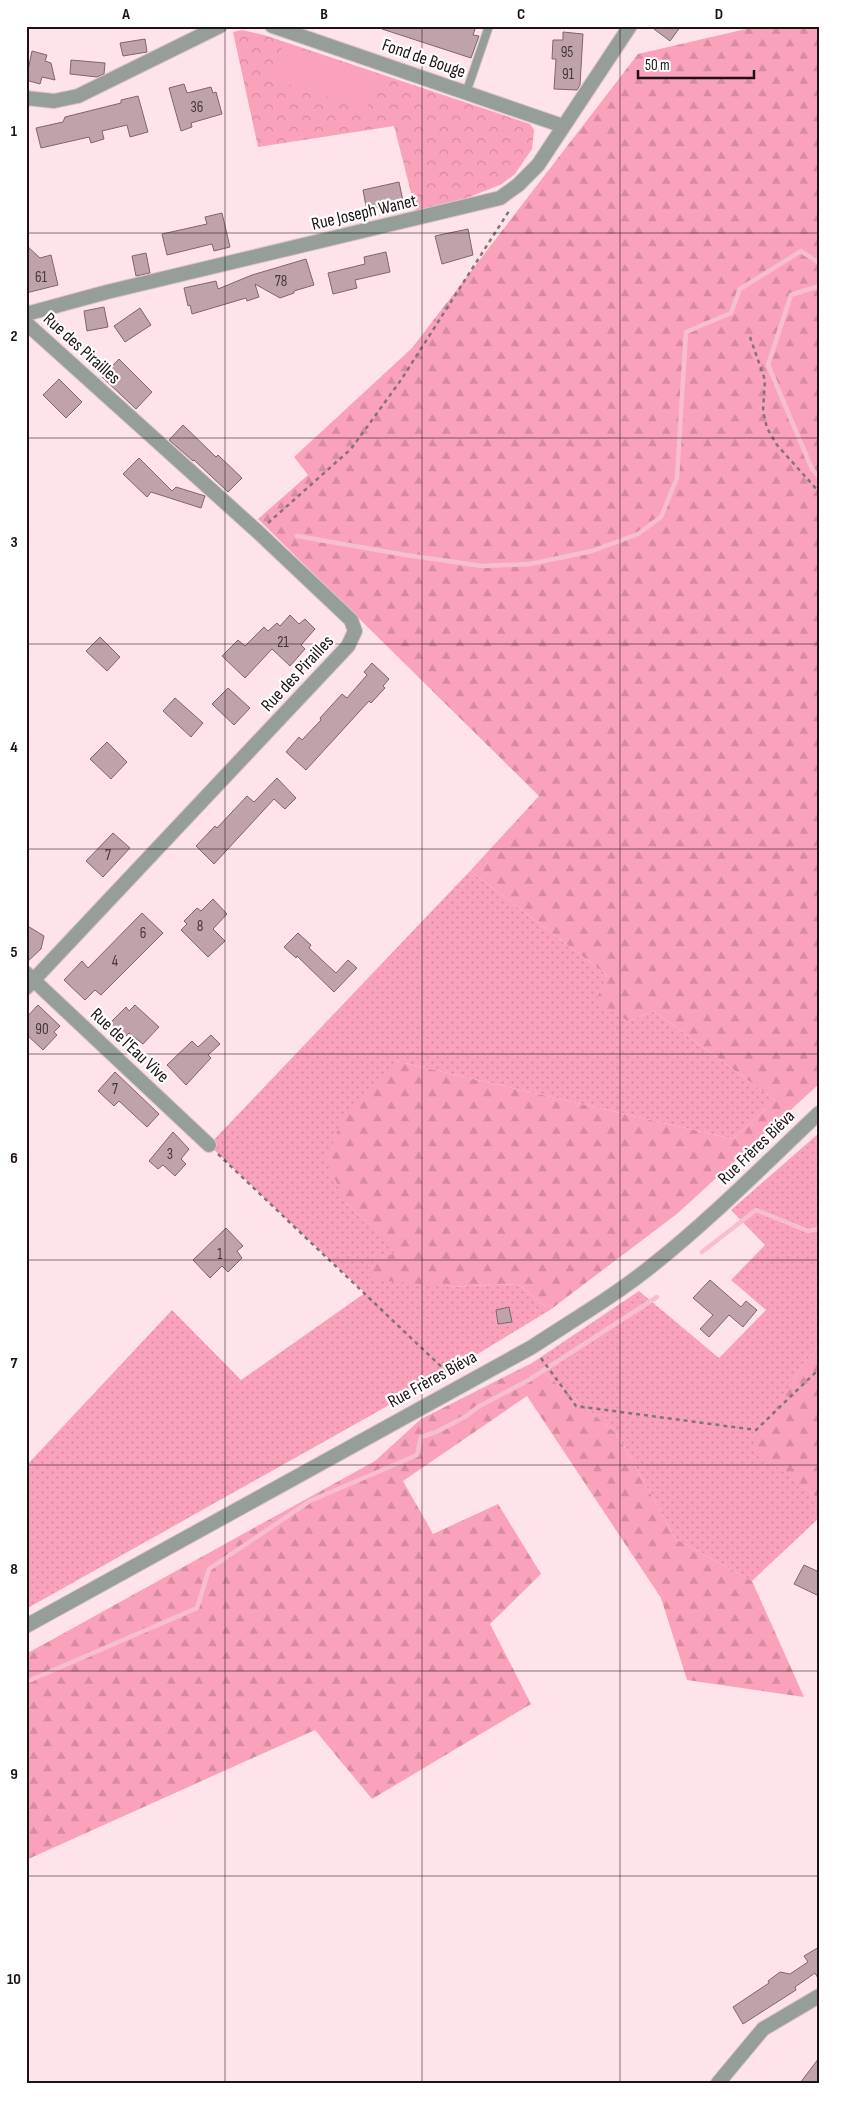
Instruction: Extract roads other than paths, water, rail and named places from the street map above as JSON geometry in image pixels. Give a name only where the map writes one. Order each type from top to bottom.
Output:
[{"type":"street","points":[[26,98],[54,101],[78,96],[220,26]]},
{"type":"street","name":"Rue Joseph Wanet","points":[[26,314],[108,292],[500,198],[518,185],[538,165],[630,26]]},
{"type":"street","name":"Fond de Bouge","points":[[276,28],[563,126]]},
{"type":"street","name":"Rue des Pirailles","points":[[26,323],[258,532],[351,620],[356,631],[348,646],[29,980]]},
{"type":"street","name":"Rue de l'Eau Vive","points":[[29,980],[208,1145]]},
{"type":"street","name":"Rue Frères Biéva","points":[[26,1626],[460,1384],[532,1346],[654,1264],[722,1205],[819,1113]]},
{"type":"street","points":[[718,2083],[763,2029],[819,1996]]},
{"type":"lane","points":[[466,92],[489,26]]},
{"type":"waterway","points":[[297,536],[482,566],[530,564],[592,551],[638,534],[661,517],[677,478],[686,332],[731,313],[740,289],[801,251],[819,263]]},
{"type":"waterway","points":[[819,286],[791,295],[768,365],[812,469],[819,477]]},
{"type":"waterway","points":[[702,1252],[756,1210],[808,1231],[819,1229]]},
{"type":"waterway","points":[[26,1682],[197,1608],[209,1569],[310,1501],[417,1455],[421,1437],[436,1432],[465,1417],[478,1407],[527,1381],[657,1297]]}]
